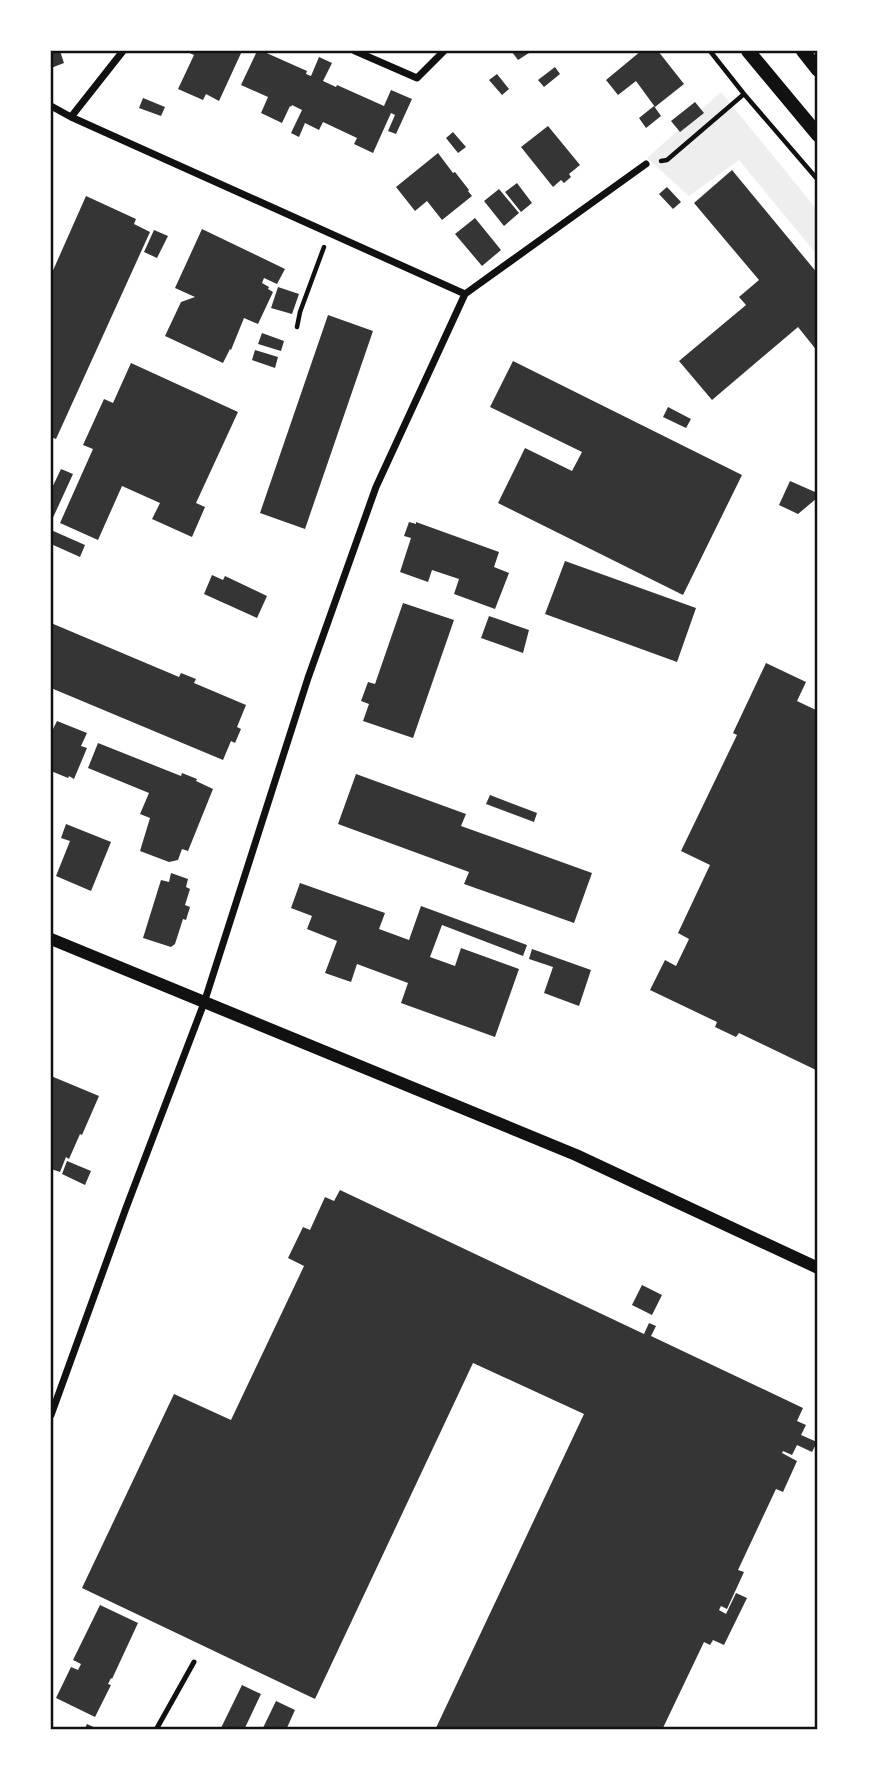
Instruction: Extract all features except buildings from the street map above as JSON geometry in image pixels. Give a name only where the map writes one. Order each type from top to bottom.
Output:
[{"type":"main road","points":[[748,51],[818,135]]},
{"type":"main road","points":[[803,51],[818,70]]},
{"type":"street","points":[[71,117],[123,51]]},
{"type":"street","points":[[355,51],[417,78],[444,51]]},
{"type":"street","points":[[51,106],[465,294]]},
{"type":"street","points":[[51,1415],[125,1208],[204,1003],[308,678],[376,487],[465,294],[646,164]]},
{"type":"street","points":[[51,939],[576,1155],[818,1268]]},
{"type":"lane","points":[[160,1730],[157,1728],[194,1662]]},
{"type":"path","points":[[710,51],[818,180]]},
{"type":"path","points":[[646,164],[667,160],[744,94]]},
{"type":"path","points":[[297,327],[329,233]]},
{"type":"shaded area","points":[[721,92],[818,211],[818,256],[739,160],[689,196],[647,158]]}]
